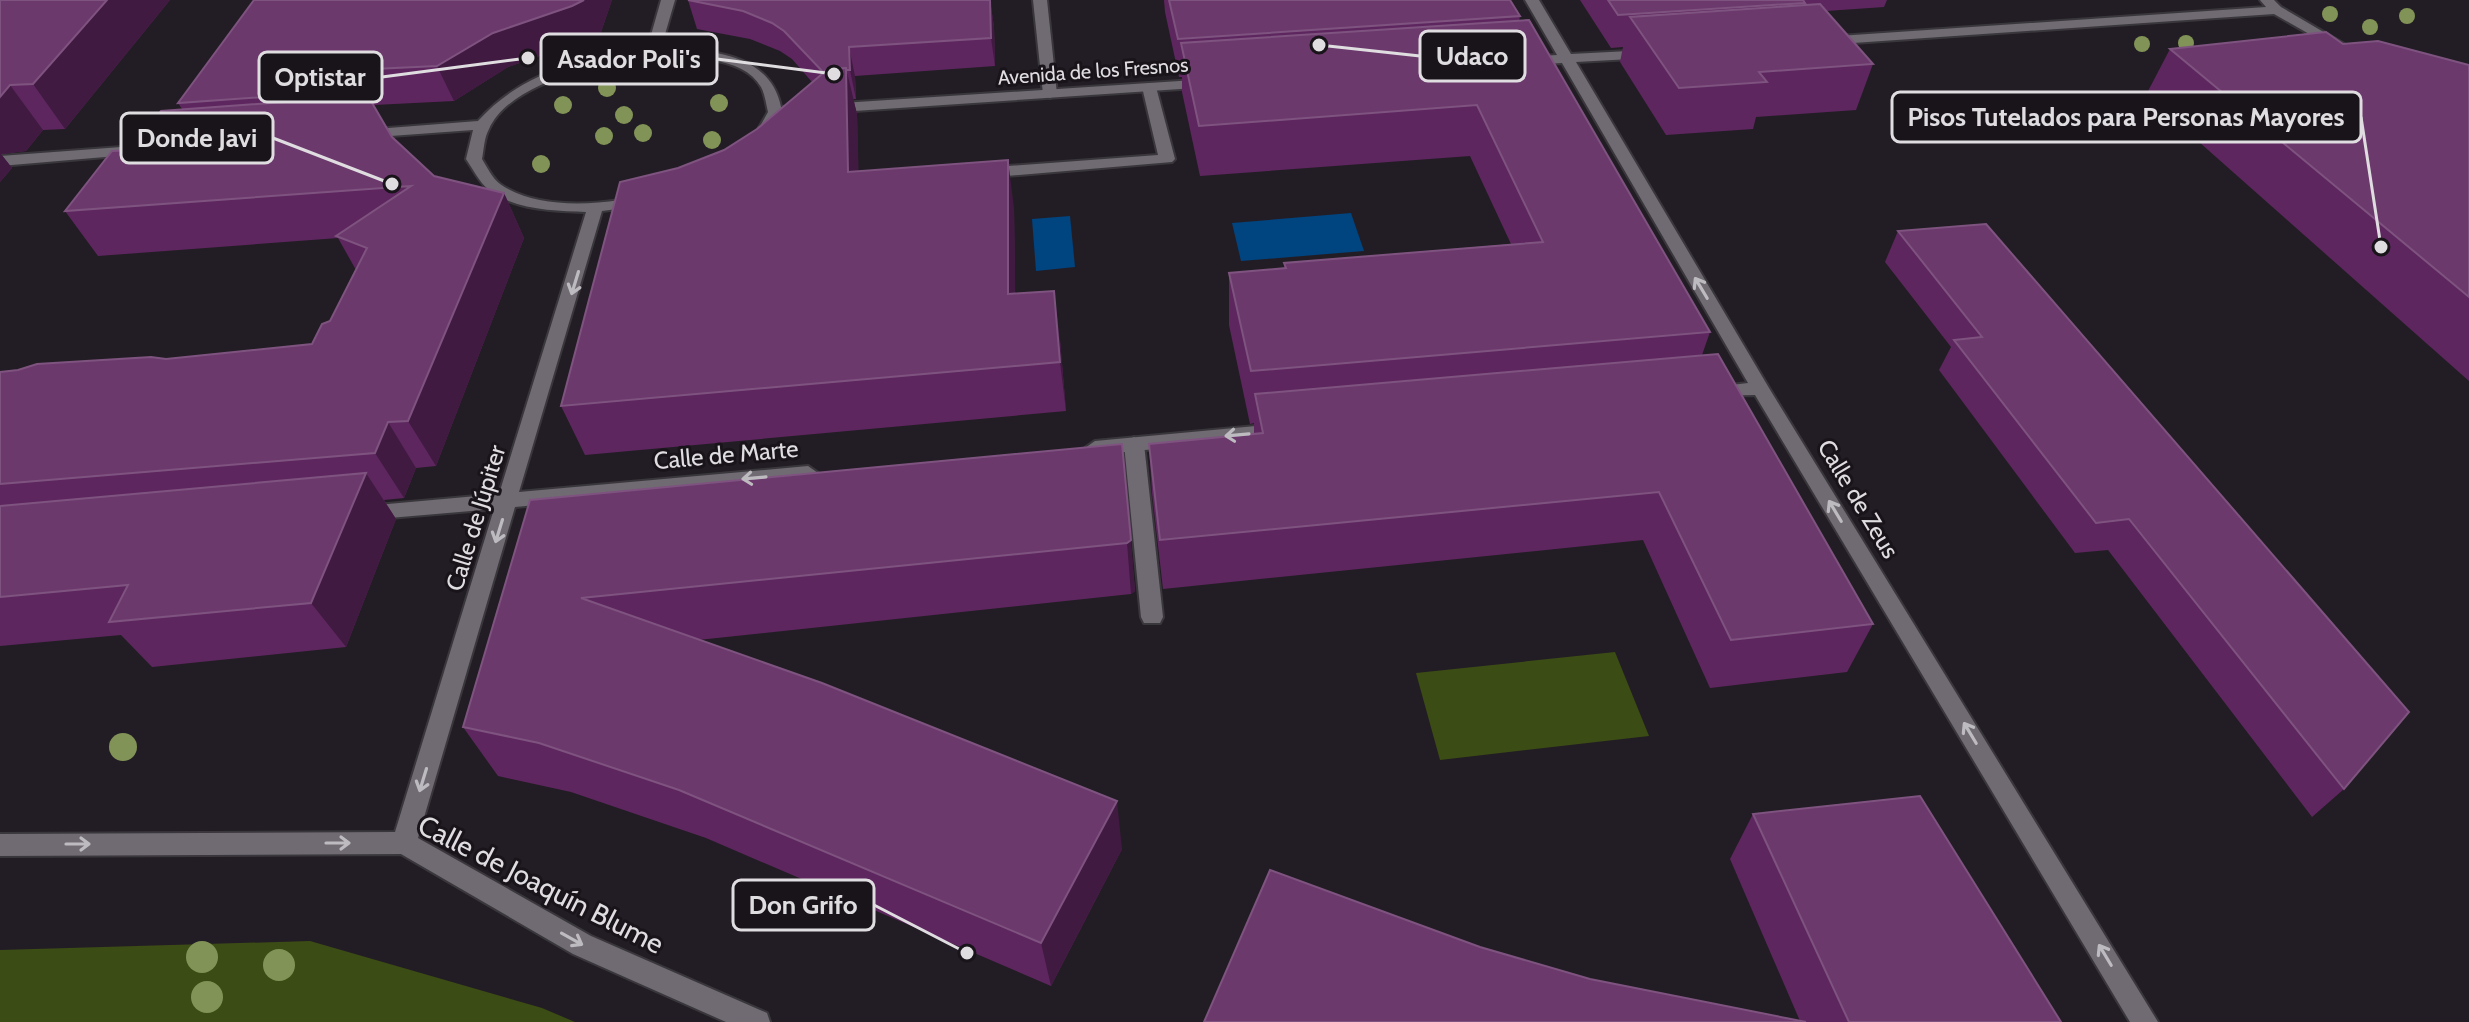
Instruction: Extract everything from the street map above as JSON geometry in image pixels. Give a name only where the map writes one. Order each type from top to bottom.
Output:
[{"type":"street","points":[[653,52],[668,0]]},
{"type":"street","points":[[1040,0],[1050,94]]},
{"type":"street","name":"Calle de Zeus","points":[[1532,0],[1760,388],[2145,1022]]},
{"type":"street","points":[[1813,42],[2271,5],[2320,38],[2346,47]]},
{"type":"street","points":[[653,52],[707,55],[742,65],[768,85],[775,112],[758,145],[721,173],[665,196],[595,207],[538,204],[495,187],[474,159],[482,125],[512,96],[555,73],[607,58],[653,52]]},
{"type":"street","points":[[1502,62],[1658,53]]},
{"type":"street","name":"Avenida de los Fresnos","points":[[775,112],[1226,81]]},
{"type":"street","points":[[968,174],[1167,159],[1149,87]]},
{"type":"street","points":[[345,136],[482,125]]},
{"type":"street","points":[[0,161],[157,150]]},
{"type":"street","name":"Calle de Júpiter","points":[[404,843],[595,207]]},
{"type":"street","points":[[1694,394],[1760,388]]},
{"type":"street","points":[[1071,450],[1305,429]]},
{"type":"street","points":[[1134,444],[1152,617]]},
{"type":"street","name":"Calle de Marte","points":[[350,514],[821,472]]},
{"type":"street","name":"Calle de Joaquín Blume","points":[[0,845],[404,843],[582,945],[757,1022]]},
{"type":"green space","points":[[1615,652],[1649,736],[1440,760],[1416,673]]},
{"type":"green space","points":[[310,941],[542,1008],[575,1022],[0,1022],[0,950]]},
{"type":"water","points":[[1351,213],[1364,251],[1241,261],[1232,223]]},
{"type":"water","points":[[1070,216],[1075,267],[1036,271],[1032,219]]},
{"type":"building","points":[[0,0],[107,0],[33,84],[10,85],[0,97]]},
{"type":"building","points":[[254,0],[584,0],[493,33],[437,66],[353,70],[364,90],[178,103]]},
{"type":"building","points":[[688,0],[990,0],[991,38],[849,47],[850,70],[828,69],[823,72],[784,31],[772,23],[743,11]]},
{"type":"building","points":[[1169,0],[1510,0],[1520,16],[1178,39]]},
{"type":"building","points":[[1608,0],[1803,0],[1805,3],[1618,15]]},
{"type":"building","points":[[1820,4],[1873,64],[1759,72],[1767,82],[1679,88],[1630,17]]},
{"type":"building","points":[[1529,20],[1710,332],[1251,371],[1229,273],[1286,268],[1284,263],[1543,242],[1477,105],[1199,126],[1181,43]]},
{"type":"building","points":[[2326,32],[2343,44],[2378,41],[2469,65],[2469,297],[2170,49]]},
{"type":"building","points":[[846,68],[848,172],[1008,160],[1008,294],[1054,291],[1060,362],[561,406],[620,182],[678,168],[724,150],[757,129],[828,69]]},
{"type":"building","points":[[368,96],[392,137],[434,176],[504,193],[408,421],[388,422],[375,453],[0,484],[0,372],[37,364],[151,357],[166,359],[312,344],[322,324],[330,321],[367,248],[336,236],[411,186],[65,211],[112,151],[132,150],[161,111]]},
{"type":"building","points":[[1986,224],[2409,712],[2344,789],[2129,519],[2096,523],[1954,340],[1982,337],[1898,231]]},
{"type":"building","points":[[1718,354],[1873,624],[1731,640],[1659,492],[1160,540],[1149,444],[1263,433],[1255,394]]},
{"type":"building","points":[[1122,444],[1131,540],[1127,543],[581,598],[822,683],[1117,801],[1041,943],[679,790],[539,743],[463,727],[530,500]]},
{"type":"building","points":[[366,473],[311,603],[109,622],[128,585],[0,597],[0,506]]},
{"type":"building","points":[[1920,796],[2061,1022],[1849,1022],[1753,814]]},
{"type":"building","points":[[1270,870],[1480,947],[1590,979],[1806,1022],[1204,1022]]},
{"type":"place","name":"Udaco","points":[[1319,45]]},
{"type":"place","name":"Optistar","points":[[528,58]]},
{"type":"place","name":"Asador Poli's","points":[[834,74]]},
{"type":"place","name":"Donde Javi","points":[[392,184]]},
{"type":"place","name":"Pisos Tutelados para Personas Mayores","points":[[2381,247]]},
{"type":"place","name":"Don Grifo","points":[[967,953]]}]
